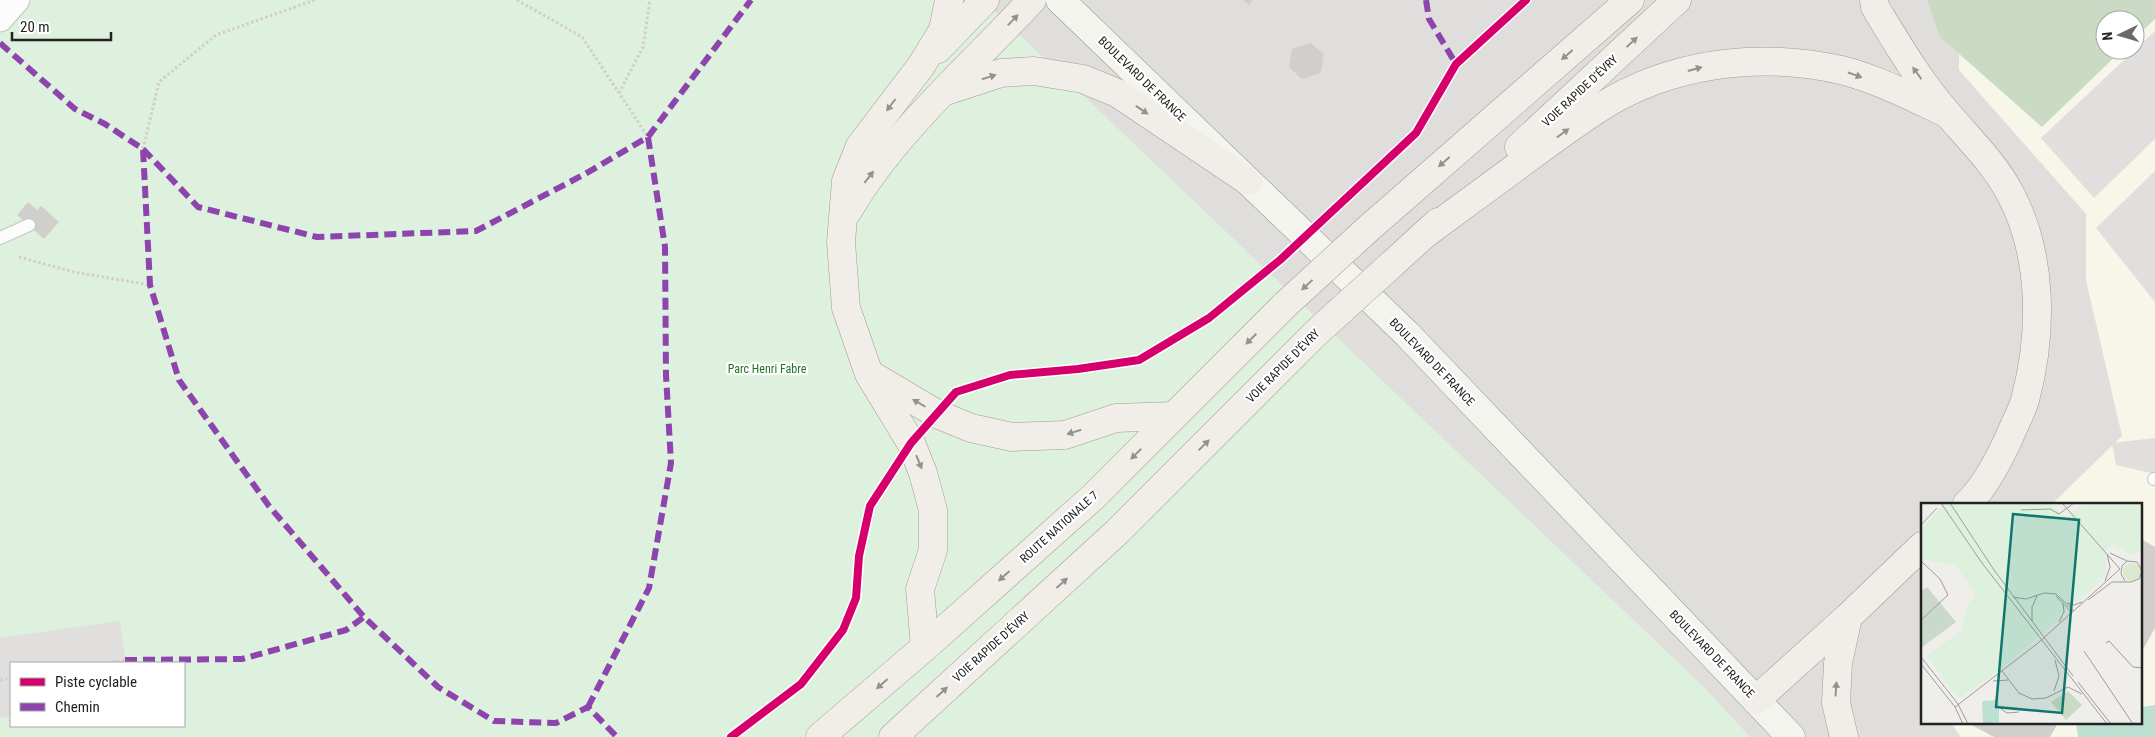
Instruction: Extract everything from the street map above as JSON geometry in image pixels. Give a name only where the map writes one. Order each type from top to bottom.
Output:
[{"type":"main road","points":[[925,647],[920,589],[933,550],[933,510],[923,473],[911,443],[869,374],[846,308],[840,242],[844,219],[846,181],[860,146],[921,66],[943,30],[949,0]]},
{"type":"main road","points":[[921,66],[985,0]]},
{"type":"main road","points":[[844,219],[863,186],[943,92],[1032,0]]},
{"type":"main road","name":"BOULEVARD DE FRANCE","points":[[1060,0],[1407,334],[1791,737]]},
{"type":"main road","name":"ROUTE NATIONALE 7","points":[[820,737],[925,647],[1093,497],[1286,304],[1369,228],[1630,0]]},
{"type":"main road","name":"VOIE RAPIDE D'ÉVRY","points":[[893,737],[1117,532],[1317,332],[1677,0]]},
{"type":"main road","points":[[1874,0],[1875,7],[1905,56],[1946,113],[1981,150],[2010,193],[2030,243],[2037,297],[2036,345],[2025,401],[2001,455],[1975,497],[1967,503]]},
{"type":"main road","points":[[1425,234],[1570,128],[1616,98],[1661,78],[1704,67],[1749,61],[1793,62],[1842,70],[1888,87],[1946,113]]},
{"type":"main road","points":[[943,92],[1000,73],[1034,71],[1083,79],[1117,93],[1248,181]]},
{"type":"main road","points":[[869,374],[937,414],[971,428],[1012,437],[1065,435],[1116,418],[1174,416]]},
{"type":"main road","points":[[1756,700],[1848,617],[1921,547]]},
{"type":"main road","points":[[1844,737],[1836,703],[1838,663],[1848,617]]},
{"type":"street","points":[[0,19],[17,0]]},
{"type":"lane","points":[[0,238],[30,225]]},
{"type":"path","points":[[143,149],[159,82],[216,35],[316,0]]},
{"type":"path","points":[[516,0],[582,37],[648,136]]},
{"type":"path","points":[[619,93],[643,47],[650,0]]},
{"type":"path","points":[[18,256],[74,272],[150,285]]},
{"type":"path","points":[[113,662],[125,660]]},
{"type":"shaded area","name":"Parc Henri Fabre","points":[[0,0],[2155,0],[2155,737],[0,737]]},
{"type":"shaded area","points":[[1959,0],[2155,0],[2155,737],[1961,737],[1952,724],[2142,724],[2142,503],[2053,503],[2122,436],[2086,280],[2086,214],[1959,70]]},
{"type":"shaded area","points":[[2155,31],[2155,139],[2094,198],[2041,138],[2124,60],[2145,60],[2145,40]]},
{"type":"shaded area","points":[[2155,171],[2155,302],[2096,228]]},
{"type":"shaded area","points":[[2155,438],[2155,474],[2116,465],[2112,443]]},
{"type":"shaded area","points":[[120,621],[126,662],[10,662],[10,717],[0,718],[0,638]]},
{"type":"green space","name":"Parc Henri Fabre","points":[[0,0],[983,0],[1706,689],[1750,737],[0,737]]},
{"type":"green space","points":[[1927,0],[2155,0],[2155,19],[2145,28],[2145,10],[2095,10],[2095,60],[2112,60],[2042,127],[1940,37]]},
{"type":"green space","points":[[2155,705],[2155,737],[2078,737],[2076,724],[2142,724],[2142,707]]},
{"type":"building","points":[[1243,0],[1253,0],[1249,5]]},
{"type":"building","points":[[1310,43],[1324,54],[1321,73],[1302,79],[1289,67],[1292,49]]},
{"type":"building","points":[[28,202],[37,210],[41,206],[59,222],[44,239],[17,215]]},
{"type":"building","points":[[2142,540],[2155,547],[2155,628],[2142,651]]},
{"type":"building","points":[[1970,724],[2057,724],[2050,737],[1994,737]]},
{"type":"marked path","points":[[143,149],[198,207],[317,237],[476,231],[585,174],[648,137],[751,0]]},
{"type":"marked path","points":[[1426,0],[1429,19],[1456,64]]},
{"type":"marked path","points":[[0,43],[75,109],[105,124],[143,149],[150,285],[179,380],[269,506],[364,617],[438,687],[494,721],[556,723],[588,707],[617,737]]},
{"type":"marked path","points":[[588,707],[649,588],[671,463],[666,375],[665,247],[648,137]]},
{"type":"marked path","points":[[125,660],[242,659],[346,630],[364,617]]},
{"type":"cycle path","points":[[731,737],[801,684],[843,630],[856,598],[859,556],[870,506],[911,443],[956,392],[1010,375],[1078,369],[1139,360],[1209,318],[1280,260],[1416,133],[1456,64],[1526,0]]}]
